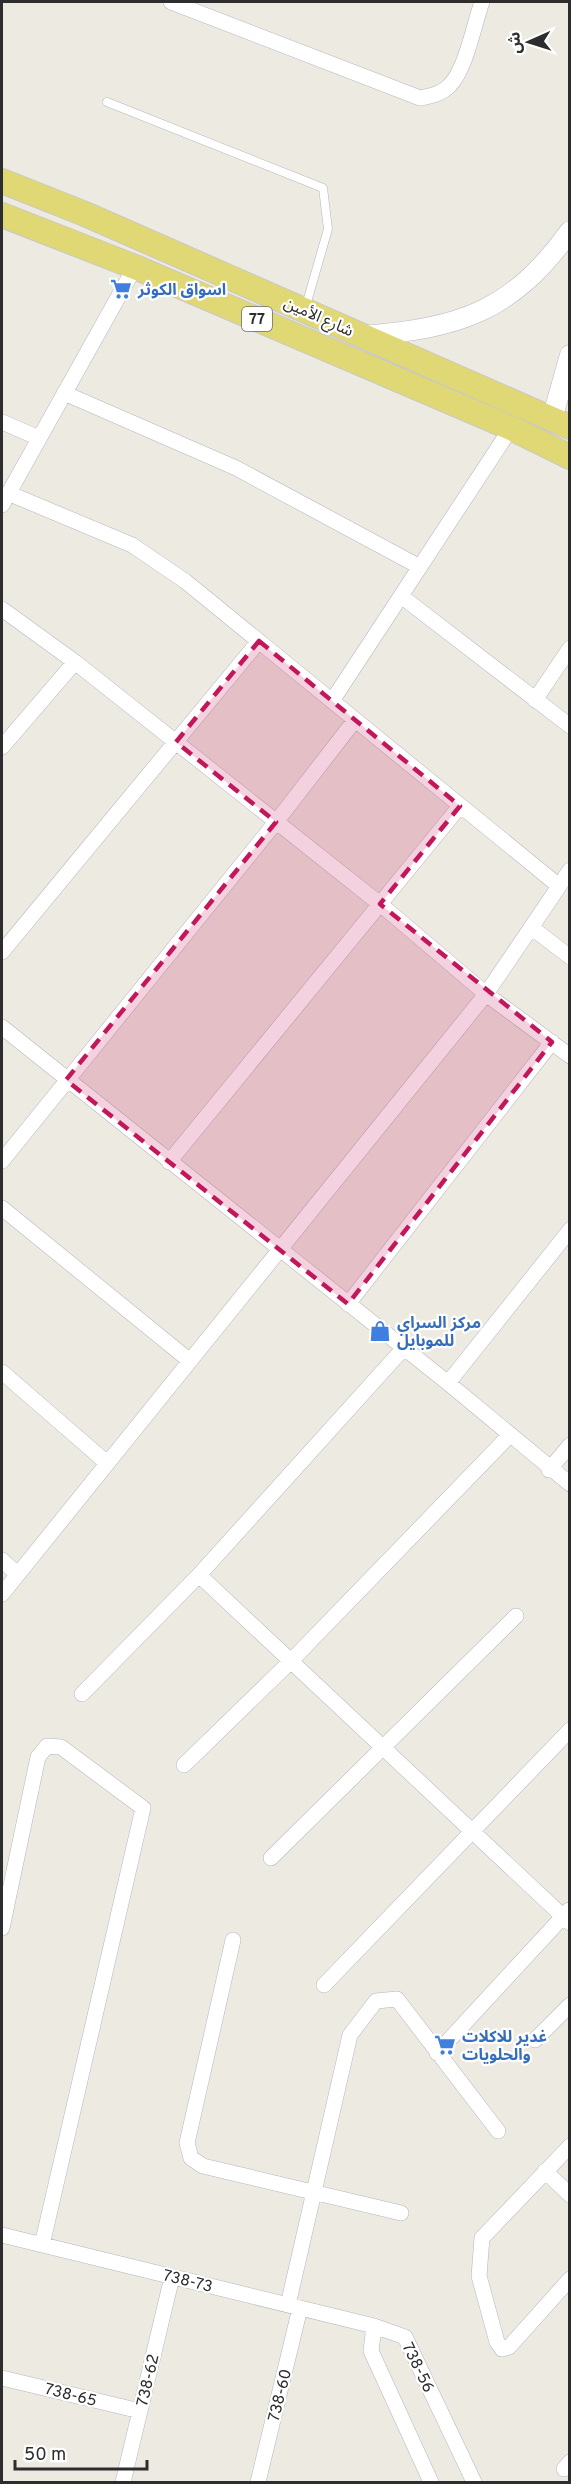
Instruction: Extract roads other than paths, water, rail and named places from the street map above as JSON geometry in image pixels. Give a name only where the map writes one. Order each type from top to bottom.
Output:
[{"type":"main road","name":"شارع الأمين","points":[[2,181],[85,214],[561,423]]},
{"type":"main road","points":[[74,243],[85,214]]},
{"type":"main road","name":"شارع الأمين","points":[[2,215],[135,267],[511,428],[570,457]]},
{"type":"main road","points":[[511,428],[520,405]]},
{"type":"street","points":[[171,2],[420,98],[437,95],[450,85],[459,71],[480,2]]},
{"type":"street","points":[[363,336],[443,326],[488,308],[509,295],[536,271],[570,231]]},
{"type":"street","points":[[135,267],[5,499],[132,545],[185,580],[559,886]]},
{"type":"street","points":[[561,423],[570,355]]},
{"type":"street","points":[[64,393],[236,468],[420,567]]},
{"type":"street","points":[[2,422],[39,438]]},
{"type":"street","points":[[332,701],[511,428]]},
{"type":"street","points":[[401,596],[570,726]]},
{"type":"street","points":[[2,609],[75,662],[380,904],[486,994],[570,1056]]},
{"type":"street","points":[[2,952],[259,641]]},
{"type":"street","points":[[535,700],[570,648]]},
{"type":"street","points":[[2,747],[75,662]]},
{"type":"street","points":[[2,1161],[276,822],[355,720]]},
{"type":"street","points":[[169,1162],[460,806]]},
{"type":"street","points":[[2,1594],[486,994],[570,870]]},
{"type":"street","points":[[531,927],[570,957]]},
{"type":"street","points":[[2,1027],[448,1383],[549,1470],[570,1484]]},
{"type":"street","points":[[348,1304],[552,1042]]},
{"type":"street","points":[[2,1208],[190,1361]]},
{"type":"street","points":[[448,1383],[570,1230]]},
{"type":"street","points":[[82,1694],[199,1575],[403,1349]]},
{"type":"street","points":[[2,1372],[107,1463]]},
{"type":"street","points":[[184,1765],[291,1661],[509,1436]]},
{"type":"street","points":[[549,1470],[570,1445]]},
{"type":"street","points":[[2,1560],[17,1574]]},
{"type":"street","points":[[199,1575],[471,1830],[568,1917],[437,2054],[498,2131]]},
{"type":"street","points":[[271,1858],[516,1616]]},
{"type":"street","points":[[324,1985],[471,1830],[570,1730]]},
{"type":"street","points":[[2,1928],[38,1757],[47,1746],[62,1747],[143,1808],[42,2245]]},
{"type":"street","points":[[233,1940],[187,2143],[190,2158],[204,2166],[401,2213]]},
{"type":"street","name":"738-60","points":[[258,2482],[294,2306],[312,2193],[350,2035],[376,2001],[397,1999],[437,2054]]},
{"type":"street","points":[[535,2040],[570,2005]]},
{"type":"street","points":[[570,2146],[482,2238],[479,2276],[497,2342],[502,2349],[509,2348],[570,2279]]},
{"type":"street","points":[[546,2171],[570,2195]]},
{"type":"street","name":"738-73","points":[[2,2235],[374,2326]]},
{"type":"street","name":"738-62","points":[[123,2482],[172,2277]]},
{"type":"street","points":[[374,2326],[371,2351],[431,2482]]},
{"type":"street","name":"738-56","points":[[374,2326],[405,2337],[474,2482]]},
{"type":"street","name":"738-65","points":[[2,2378],[140,2411]]},
{"type":"lane","points":[[107,102],[323,188],[328,229],[305,310]]},
{"type":"place","name":"اسواق الكوثر","points":[[121,289]]},
{"type":"place","name":"مركز السراي للموبايل","points":[[380,1331]]},
{"type":"place","name":"غدير للاكلات والحلويات","points":[[445,2045]]}]
